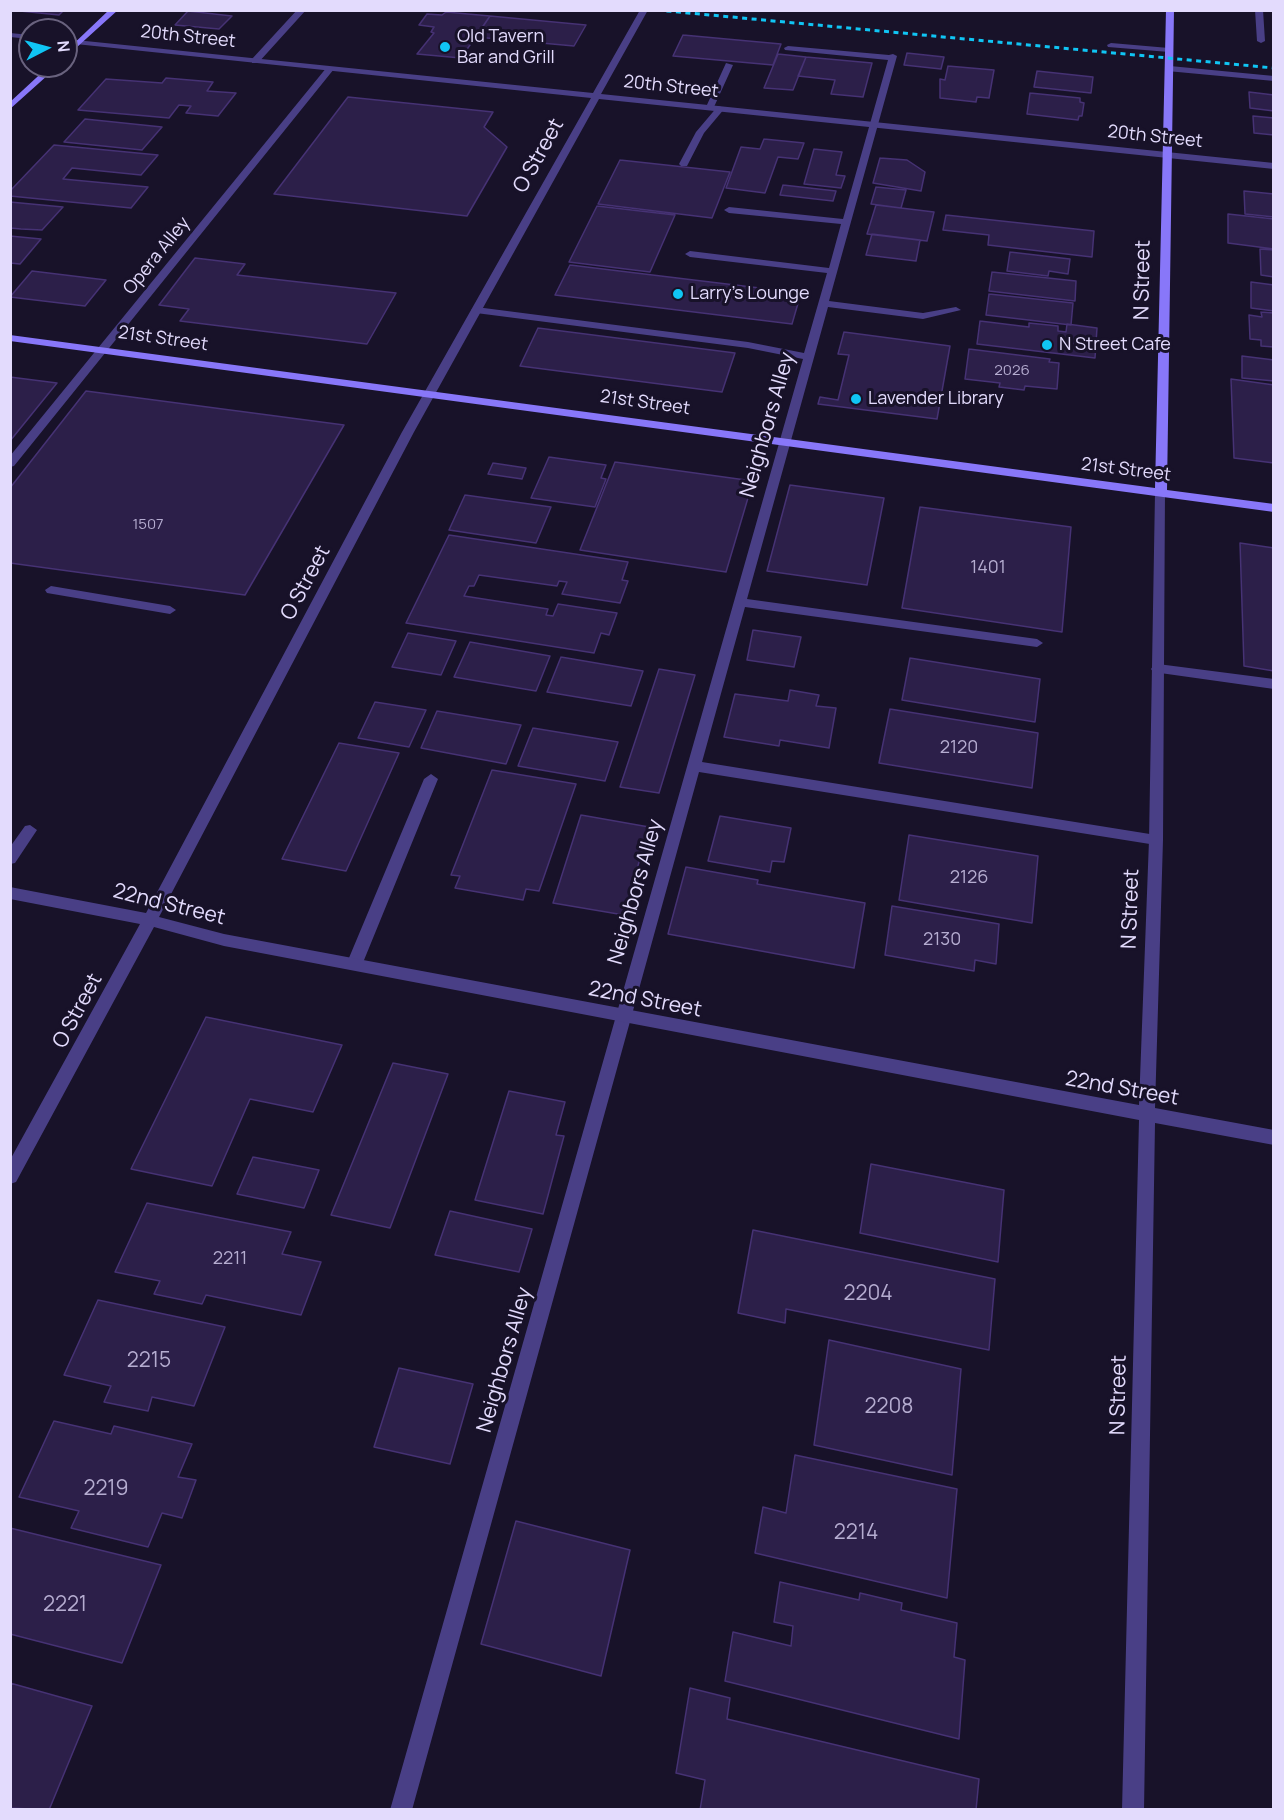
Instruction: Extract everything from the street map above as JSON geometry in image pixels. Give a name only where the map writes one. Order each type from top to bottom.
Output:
[{"type":"main road","points":[[80,43],[114,10]]},
{"type":"main road","name":"N Street","points":[[1161,493],[1170,10]]},
{"type":"main road","points":[[10,107],[41,78]]},
{"type":"main road","name":"21st Street","points":[[10,338],[784,440],[1274,508]]},
{"type":"street","points":[[255,61],[302,10]]},
{"type":"street","name":"O Street","points":[[10,1177],[150,920],[430,393],[644,10]]},
{"type":"street","points":[[1259,10],[1262,41]]},
{"type":"street","name":"20th Street","points":[[80,43],[1274,166]]},
{"type":"street","points":[[1111,45],[1169,51]]},
{"type":"street","name":"Neighbors Alley","points":[[400,1809],[893,57],[788,48]]},
{"type":"street","points":[[710,107],[729,65]]},
{"type":"street","name":"Opera Alley","points":[[10,464],[330,69]]},
{"type":"street","points":[[1170,69],[1274,80]]},
{"type":"street","points":[[684,164],[700,132],[721,108]]},
{"type":"street","points":[[729,210],[846,222]]},
{"type":"street","points":[[690,254],[832,271]]},
{"type":"street","points":[[823,303],[923,316],[956,310]]},
{"type":"street","points":[[476,310],[748,345],[808,357]]},
{"type":"street","name":"N Street","points":[[1132,1809],[1147,1114],[1156,840],[1161,493]]},
{"type":"street","points":[[51,591],[170,610]]},
{"type":"street","points":[[739,602],[1036,643]]},
{"type":"street","points":[[1158,669],[1274,684]]},
{"type":"street","points":[[694,766],[1156,840]]},
{"type":"street","points":[[354,965],[431,779]]},
{"type":"street","points":[[10,859],[30,830]]},
{"type":"street","name":"22nd Street","points":[[10,893],[150,920],[224,940],[622,1017],[1274,1138]]},
{"type":"building","points":[[10,10],[64,10],[59,15]]},
{"type":"building","points":[[188,11],[232,16],[219,29],[175,25]]},
{"type":"building","points":[[446,12],[490,16],[461,58],[417,54],[434,33],[431,32],[434,27],[419,25],[427,14],[442,15]]},
{"type":"building","points":[[490,16],[586,25],[574,46],[476,37]]},
{"type":"building","points":[[683,35],[781,44],[773,65],[673,56]]},
{"type":"building","points":[[907,53],[944,57],[941,69],[904,65]]},
{"type":"building","points":[[778,54],[806,57],[793,90],[764,88]]},
{"type":"building","points":[[806,57],[872,63],[863,97],[831,94],[835,80],[798,76]]},
{"type":"building","points":[[948,66],[994,70],[989,98],[977,97],[976,102],[940,98],[940,79],[945,80]]},
{"type":"building","points":[[1037,71],[1093,77],[1091,93],[1034,87]]},
{"type":"building","points":[[166,78],[213,82],[207,91],[236,93],[218,116],[186,113],[191,106],[179,105],[169,118],[78,110],[106,79],[162,83]]},
{"type":"building","points":[[1249,92],[1274,95],[1274,111],[1250,108]]},
{"type":"building","points":[[1030,93],[1080,98],[1080,102],[1084,103],[1082,116],[1079,116],[1078,120],[1027,114]]},
{"type":"building","points":[[348,97],[493,112],[484,127],[507,147],[467,216],[274,194]]},
{"type":"building","points":[[1253,116],[1274,118],[1274,135],[1254,133]]},
{"type":"building","points":[[85,119],[162,127],[142,150],[64,142]]},
{"type":"building","points":[[764,139],[804,143],[798,159],[778,157],[765,193],[726,188],[741,147],[760,149]]},
{"type":"building","points":[[54,145],[158,155],[141,175],[72,168],[63,179],[148,187],[131,208],[10,196],[10,191]]},
{"type":"building","points":[[814,149],[842,152],[836,175],[845,176],[841,188],[804,184]]},
{"type":"building","points":[[880,158],[907,160],[925,172],[921,191],[873,183]]},
{"type":"building","points":[[620,160],[730,172],[712,218],[598,204]]},
{"type":"building","points":[[783,185],[836,191],[833,201],[780,195]]},
{"type":"building","points":[[876,187],[906,190],[901,208],[871,204]]},
{"type":"building","points":[[1244,191],[1274,194],[1274,217],[1245,214]]},
{"type":"building","points":[[10,202],[63,207],[42,230],[10,228]]},
{"type":"building","points":[[876,205],[934,212],[927,241],[867,234]]},
{"type":"building","points":[[597,206],[675,215],[650,272],[569,262]]},
{"type":"building","points":[[1228,214],[1274,219],[1274,249],[1228,243]]},
{"type":"building","points":[[946,215],[1094,231],[1092,257],[988,245],[989,235],[943,230]]},
{"type":"building","points":[[872,234],[920,240],[916,261],[866,255]]},
{"type":"building","points":[[10,236],[41,239],[20,264],[10,263]]},
{"type":"building","points":[[1260,249],[1274,250],[1274,277],[1261,275]]},
{"type":"building","points":[[1010,252],[1070,259],[1068,274],[1049,271],[1048,276],[1007,271]]},
{"type":"building","points":[[195,258],[245,264],[237,275],[396,293],[367,344],[180,321],[189,309],[159,305]]},
{"type":"building","name":"Larry’s Lounge","points":[[570,265],[801,293],[792,324],[555,295]]},
{"type":"building","points":[[32,271],[106,280],[85,306],[10,297]]},
{"type":"building","points":[[992,272],[1076,281],[1075,301],[989,291]]},
{"type":"building","points":[[1251,282],[1274,285],[1274,311],[1251,308]]},
{"type":"building","points":[[989,294],[1073,303],[1071,325],[986,315]]},
{"type":"building","points":[[1261,312],[1274,313],[1274,347],[1261,346],[1261,340],[1250,339],[1249,315],[1262,317]]},
{"type":"building","points":[[980,321],[1029,327],[1029,323],[1058,326],[1058,331],[1066,332],[1067,324],[1097,328],[1095,358],[977,344]]},
{"type":"building","points":[[538,328],[735,353],[722,392],[520,366]]},
{"type":"building","points":[[844,332],[950,346],[937,419],[818,404],[820,397],[838,400],[849,355],[838,354]]},
{"type":"building","points":[[969,349],[1050,359],[1049,362],[1059,363],[1057,389],[1025,386],[1024,390],[999,387],[1000,383],[965,379]]},
{"type":"building","points":[[1242,356],[1274,360],[1274,381],[1242,378]]},
{"type":"building","points":[[10,377],[57,383],[10,441]]},
{"type":"building","points":[[1231,379],[1274,385],[1274,463],[1234,458]]},
{"type":"building","points":[[86,391],[344,425],[245,595],[10,563],[10,488]]},
{"type":"building","points":[[549,457],[606,465],[601,478],[606,479],[595,507],[531,498]]},
{"type":"building","points":[[615,462],[753,481],[726,572],[580,550]]},
{"type":"building","points":[[493,463],[526,468],[522,479],[488,474]]},
{"type":"building","points":[[790,485],[884,498],[867,585],[767,571]]},
{"type":"building","points":[[465,495],[551,507],[536,543],[449,530]]},
{"type":"building","points":[[920,507],[1071,527],[1062,632],[902,608]]},
{"type":"building","points":[[449,535],[628,562],[622,580],[628,581],[620,603],[562,594],[567,582],[559,581],[557,586],[479,575],[474,586],[469,586],[464,596],[548,609],[546,615],[553,616],[558,604],[617,613],[609,635],[601,633],[594,653],[406,623]]},
{"type":"building","points":[[1240,543],[1274,548],[1274,671],[1244,666]]},
{"type":"building","points":[[753,630],[801,637],[794,667],[747,660]]},
{"type":"building","points":[[408,633],[456,641],[441,675],[392,667]]},
{"type":"building","points":[[470,642],[550,656],[536,691],[454,677]]},
{"type":"building","points":[[561,657],[643,671],[631,706],[547,692]]},
{"type":"building","points":[[910,658],[1040,679],[1035,722],[902,700]]},
{"type":"building","points":[[659,669],[695,675],[659,793],[620,787]]},
{"type":"building","points":[[790,690],[819,695],[816,706],[836,708],[829,748],[780,740],[779,746],[724,737],[735,694],[788,701]]},
{"type":"building","points":[[375,702],[426,710],[409,747],[358,738]]},
{"type":"building","points":[[890,709],[1038,733],[1032,788],[879,763]]},
{"type":"building","points":[[437,711],[521,725],[506,764],[421,748]]},
{"type":"building","points":[[533,728],[618,742],[605,781],[518,766]]},
{"type":"building","points":[[339,743],[399,753],[346,871],[282,859]]},
{"type":"building","points":[[492,770],[576,784],[539,891],[526,889],[523,900],[455,888],[460,876],[451,875]]},
{"type":"building","points":[[581,815],[649,827],[624,915],[553,903]]},
{"type":"building","points":[[720,816],[791,828],[784,862],[772,861],[770,872],[708,861]]},
{"type":"building","points":[[909,835],[1038,856],[1032,923],[899,900]]},
{"type":"building","points":[[686,867],[758,880],[757,884],[865,903],[854,968],[668,934]]},
{"type":"building","points":[[892,906],[999,924],[996,964],[975,960],[974,971],[885,955]]},
{"type":"building","points":[[206,1017],[342,1045],[313,1112],[250,1099],[212,1186],[131,1169]]},
{"type":"building","points":[[393,1063],[448,1074],[390,1228],[331,1215]]},
{"type":"building","points":[[509,1091],[565,1102],[556,1135],[564,1136],[543,1214],[475,1200]]},
{"type":"building","points":[[253,1157],[319,1170],[304,1208],[237,1194]]},
{"type":"building","points":[[871,1164],[1004,1190],[998,1262],[860,1233]]},
{"type":"building","points":[[147,1203],[291,1232],[282,1254],[321,1262],[301,1315],[206,1295],[202,1304],[154,1294],[160,1281],[115,1272]]},
{"type":"building","points":[[450,1211],[532,1229],[519,1272],[435,1255]]},
{"type":"building","points":[[753,1230],[995,1279],[989,1350],[786,1309],[785,1323],[738,1313]]},
{"type":"building","points":[[98,1300],[225,1327],[194,1406],[152,1397],[148,1411],[104,1402],[111,1386],[64,1375]]},
{"type":"building","points":[[829,1340],[961,1369],[952,1475],[814,1445]]},
{"type":"building","points":[[399,1368],[473,1384],[450,1464],[374,1447]]},
{"type":"building","points":[[54,1421],[111,1434],[114,1426],[192,1444],[178,1477],[196,1480],[182,1518],[162,1513],[148,1547],[71,1528],[79,1511],[19,1497]]},
{"type":"building","points":[[795,1455],[957,1489],[947,1598],[755,1553],[763,1507],[786,1513]]},
{"type":"building","points":[[516,1521],[630,1550],[601,1676],[481,1644]]},
{"type":"building","points":[[10,1528],[161,1565],[122,1663],[10,1634]]},
{"type":"building","points":[[780,1582],[859,1600],[860,1593],[902,1603],[901,1610],[957,1623],[954,1657],[965,1660],[959,1739],[725,1681],[733,1632],[791,1646],[793,1626],[774,1622]]},
{"type":"building","points":[[10,1683],[92,1706],[49,1810],[10,1808]]},
{"type":"building","points":[[690,1688],[730,1698],[727,1719],[979,1779],[976,1810],[700,1810],[705,1780],[676,1773]]},
{"type":"railway","points":[[657,10],[1274,68]]},
{"type":"place","name":"Old Tavern Bar and Grill","points":[[445,47]]},
{"type":"place","name":"Larry’s Lounge","points":[[678,294]]},
{"type":"place","name":"N Street Cafe","points":[[1047,345]]},
{"type":"place","name":"Lavender Library","points":[[856,399]]}]
